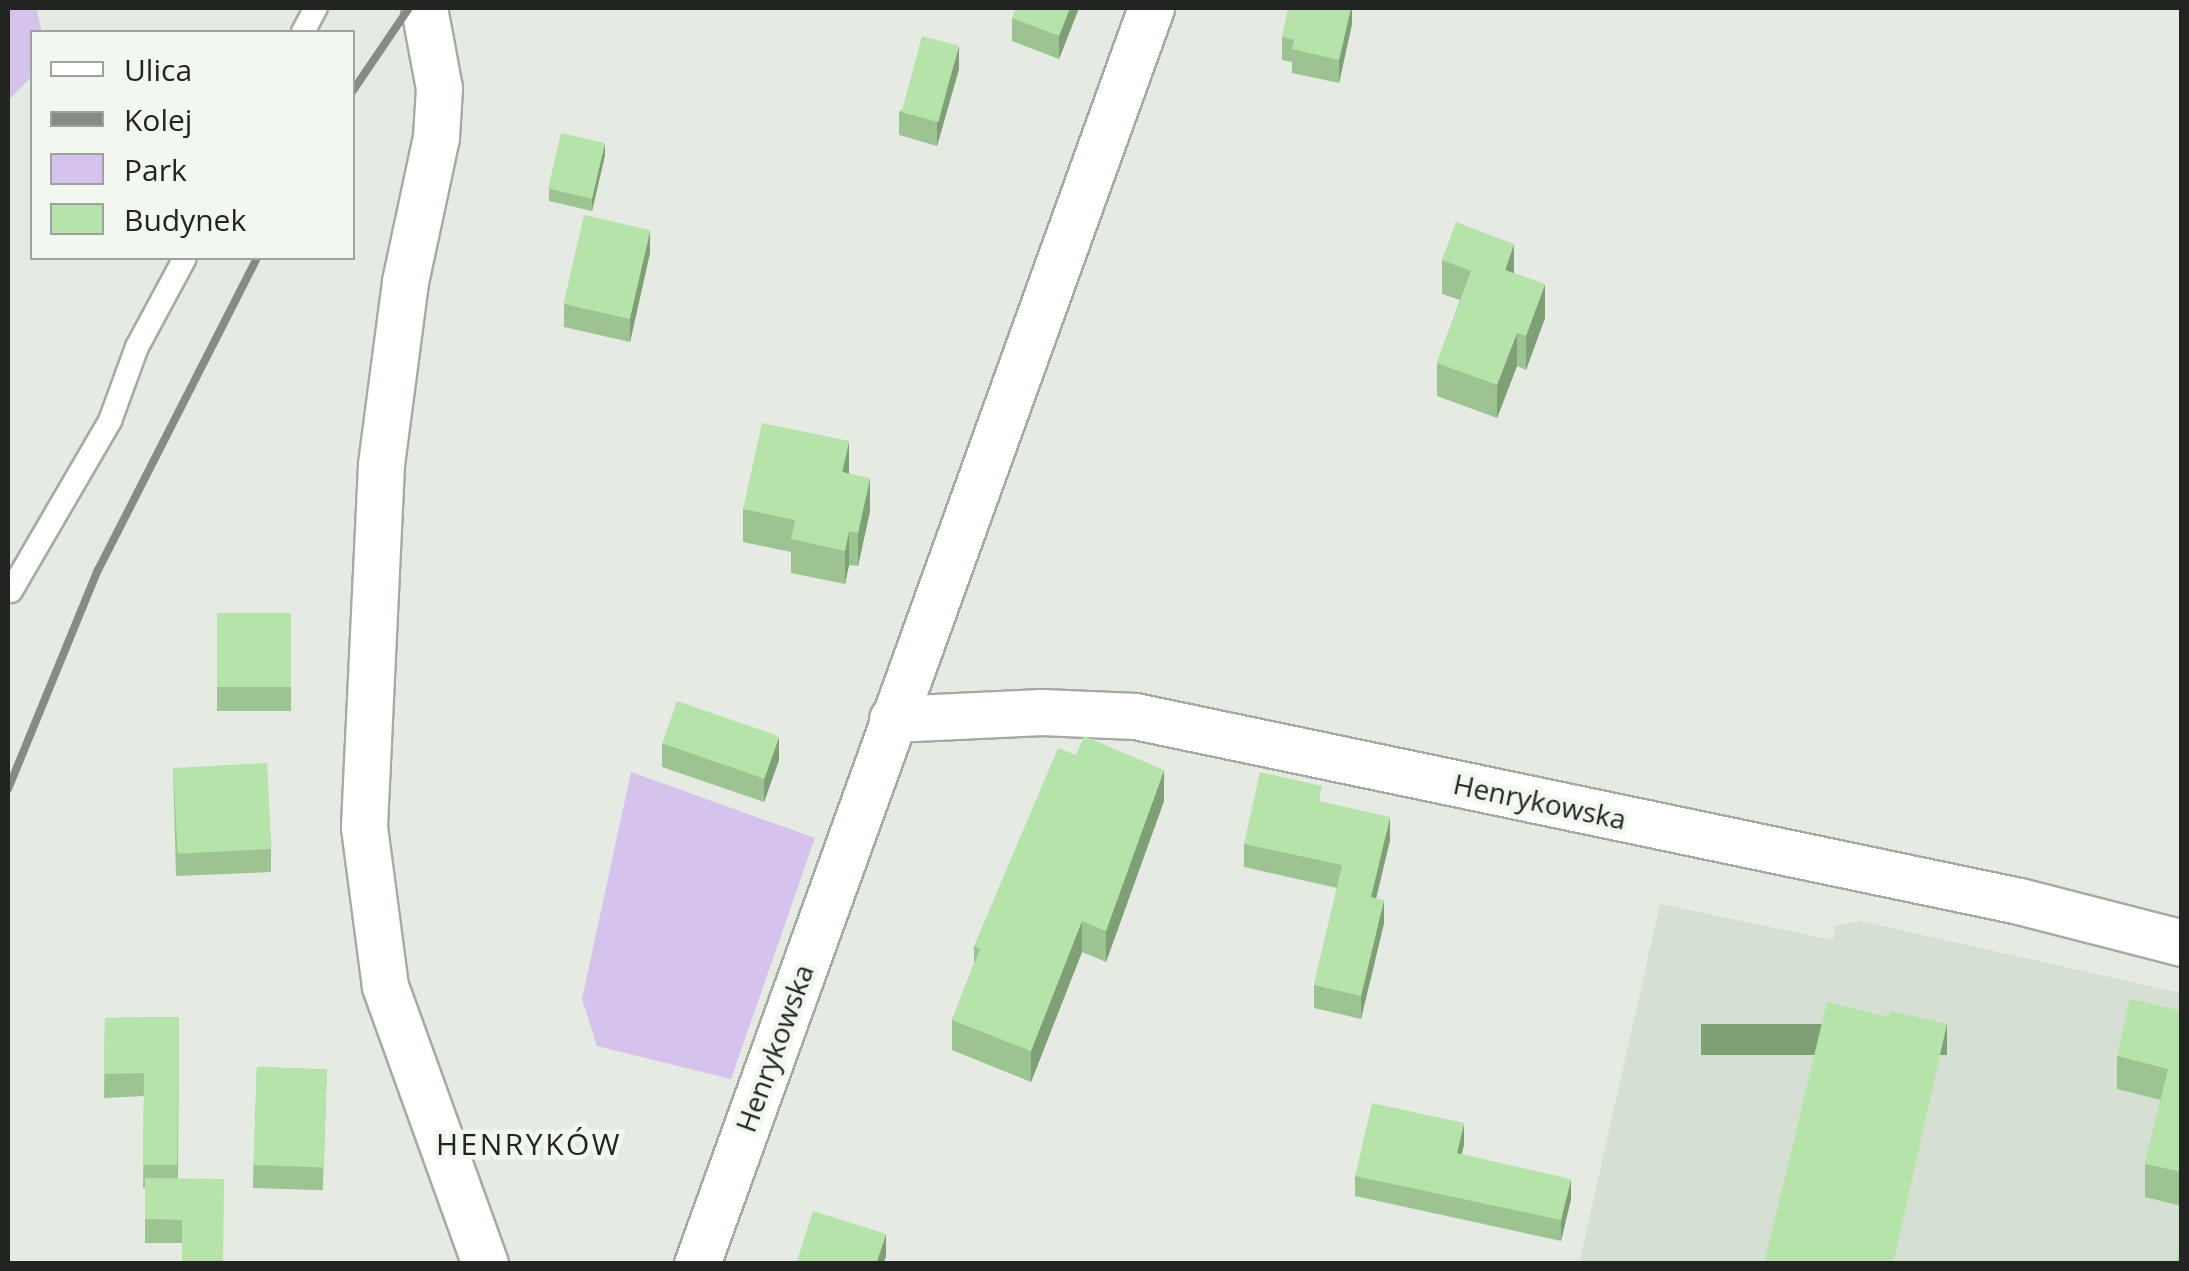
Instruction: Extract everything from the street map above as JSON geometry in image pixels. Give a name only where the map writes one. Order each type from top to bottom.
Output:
[{"type":"street","points":[[424,8],[439,88],[436,137],[405,282],[380,465],[364,827],[385,986],[485,1264]]},
{"type":"street","name":"Henrykowska","points":[[697,1264],[1151,8]]},
{"type":"street","name":"Henrykowska","points":[[892,719],[1042,712],[1135,716],[2019,901],[2182,943]]},
{"type":"lane","points":[[304,30],[316,8]]},
{"type":"lane","points":[[11,592],[110,421],[137,347],[184,260]]},
{"type":"shaded area","points":[[1660,904],[1833,940],[1835,926],[1860,921],[2181,993],[2181,1263],[1579,1264]]},
{"type":"green space","points":[[8,8],[36,8],[42,30],[30,30],[30,78],[8,101]]},
{"type":"green space","points":[[631,772],[815,838],[731,1079],[597,1046],[582,999]]},
{"type":"building","points":[[1016,8],[1070,8],[1059,36],[1012,18]]},
{"type":"building","points":[[1288,8],[1351,8],[1339,60],[1292,49],[1294,40],[1282,37]]},
{"type":"building","points":[[922,36],[959,46],[938,122],[902,112]]},
{"type":"building","points":[[561,133],[605,143],[592,199],[548,189]]},
{"type":"building","points":[[584,215],[650,230],[630,319],[564,304]]},
{"type":"building","points":[[1456,222],[1514,244],[1505,270],[1545,284],[1526,336],[1517,333],[1497,385],[1437,363],[1471,271],[1442,260]]},
{"type":"building","points":[[762,423],[849,441],[842,472],[870,478],[858,533],[849,531],[845,551],[791,539],[795,520],[743,509]]},
{"type":"building","points":[[217,613],[291,613],[291,687],[217,687]]},
{"type":"building","points":[[677,701],[779,736],[764,779],[662,744]]},
{"type":"building","points":[[1084,736],[1164,770],[1106,931],[1082,921],[1031,1051],[952,1020],[980,949],[974,946],[1058,748],[1076,755]]},
{"type":"building","points":[[267,763],[272,849],[178,854],[173,768]]},
{"type":"building","points":[[1260,772],[1322,786],[1319,801],[1390,817],[1371,897],[1384,900],[1361,996],[1314,985],[1342,865],[1244,844]]},
{"type":"building","points":[[2130,999],[2182,1011],[2182,1172],[2145,1164],[2168,1069],[2117,1056]]},
{"type":"building","points":[[1827,1002],[1889,1017],[1890,1011],[1947,1024],[1893,1264],[1764,1264]]},
{"type":"building","points":[[179,1017],[177,1165],[143,1165],[144,1073],[104,1074],[105,1018]]},
{"type":"building","points":[[257,1067],[327,1069],[324,1167],[254,1165]]},
{"type":"building","points":[[1372,1103],[1464,1123],[1457,1153],[1571,1179],[1561,1220],[1355,1176]]},
{"type":"building","points":[[145,1178],[224,1179],[223,1264],[182,1264],[182,1220],[145,1219]]},
{"type":"building","points":[[813,1211],[886,1234],[876,1264],[796,1264]]},
{"type":"building","points":[[2178,1250],[2182,1251],[2182,1264],[2175,1264]]},
{"type":"railway","points":[[355,88],[409,8]]},
{"type":"railway","points":[[8,789],[98,570],[256,260]]},
{"type":"district","name":"HENRYKÓW","points":[[529,1144]]}]
